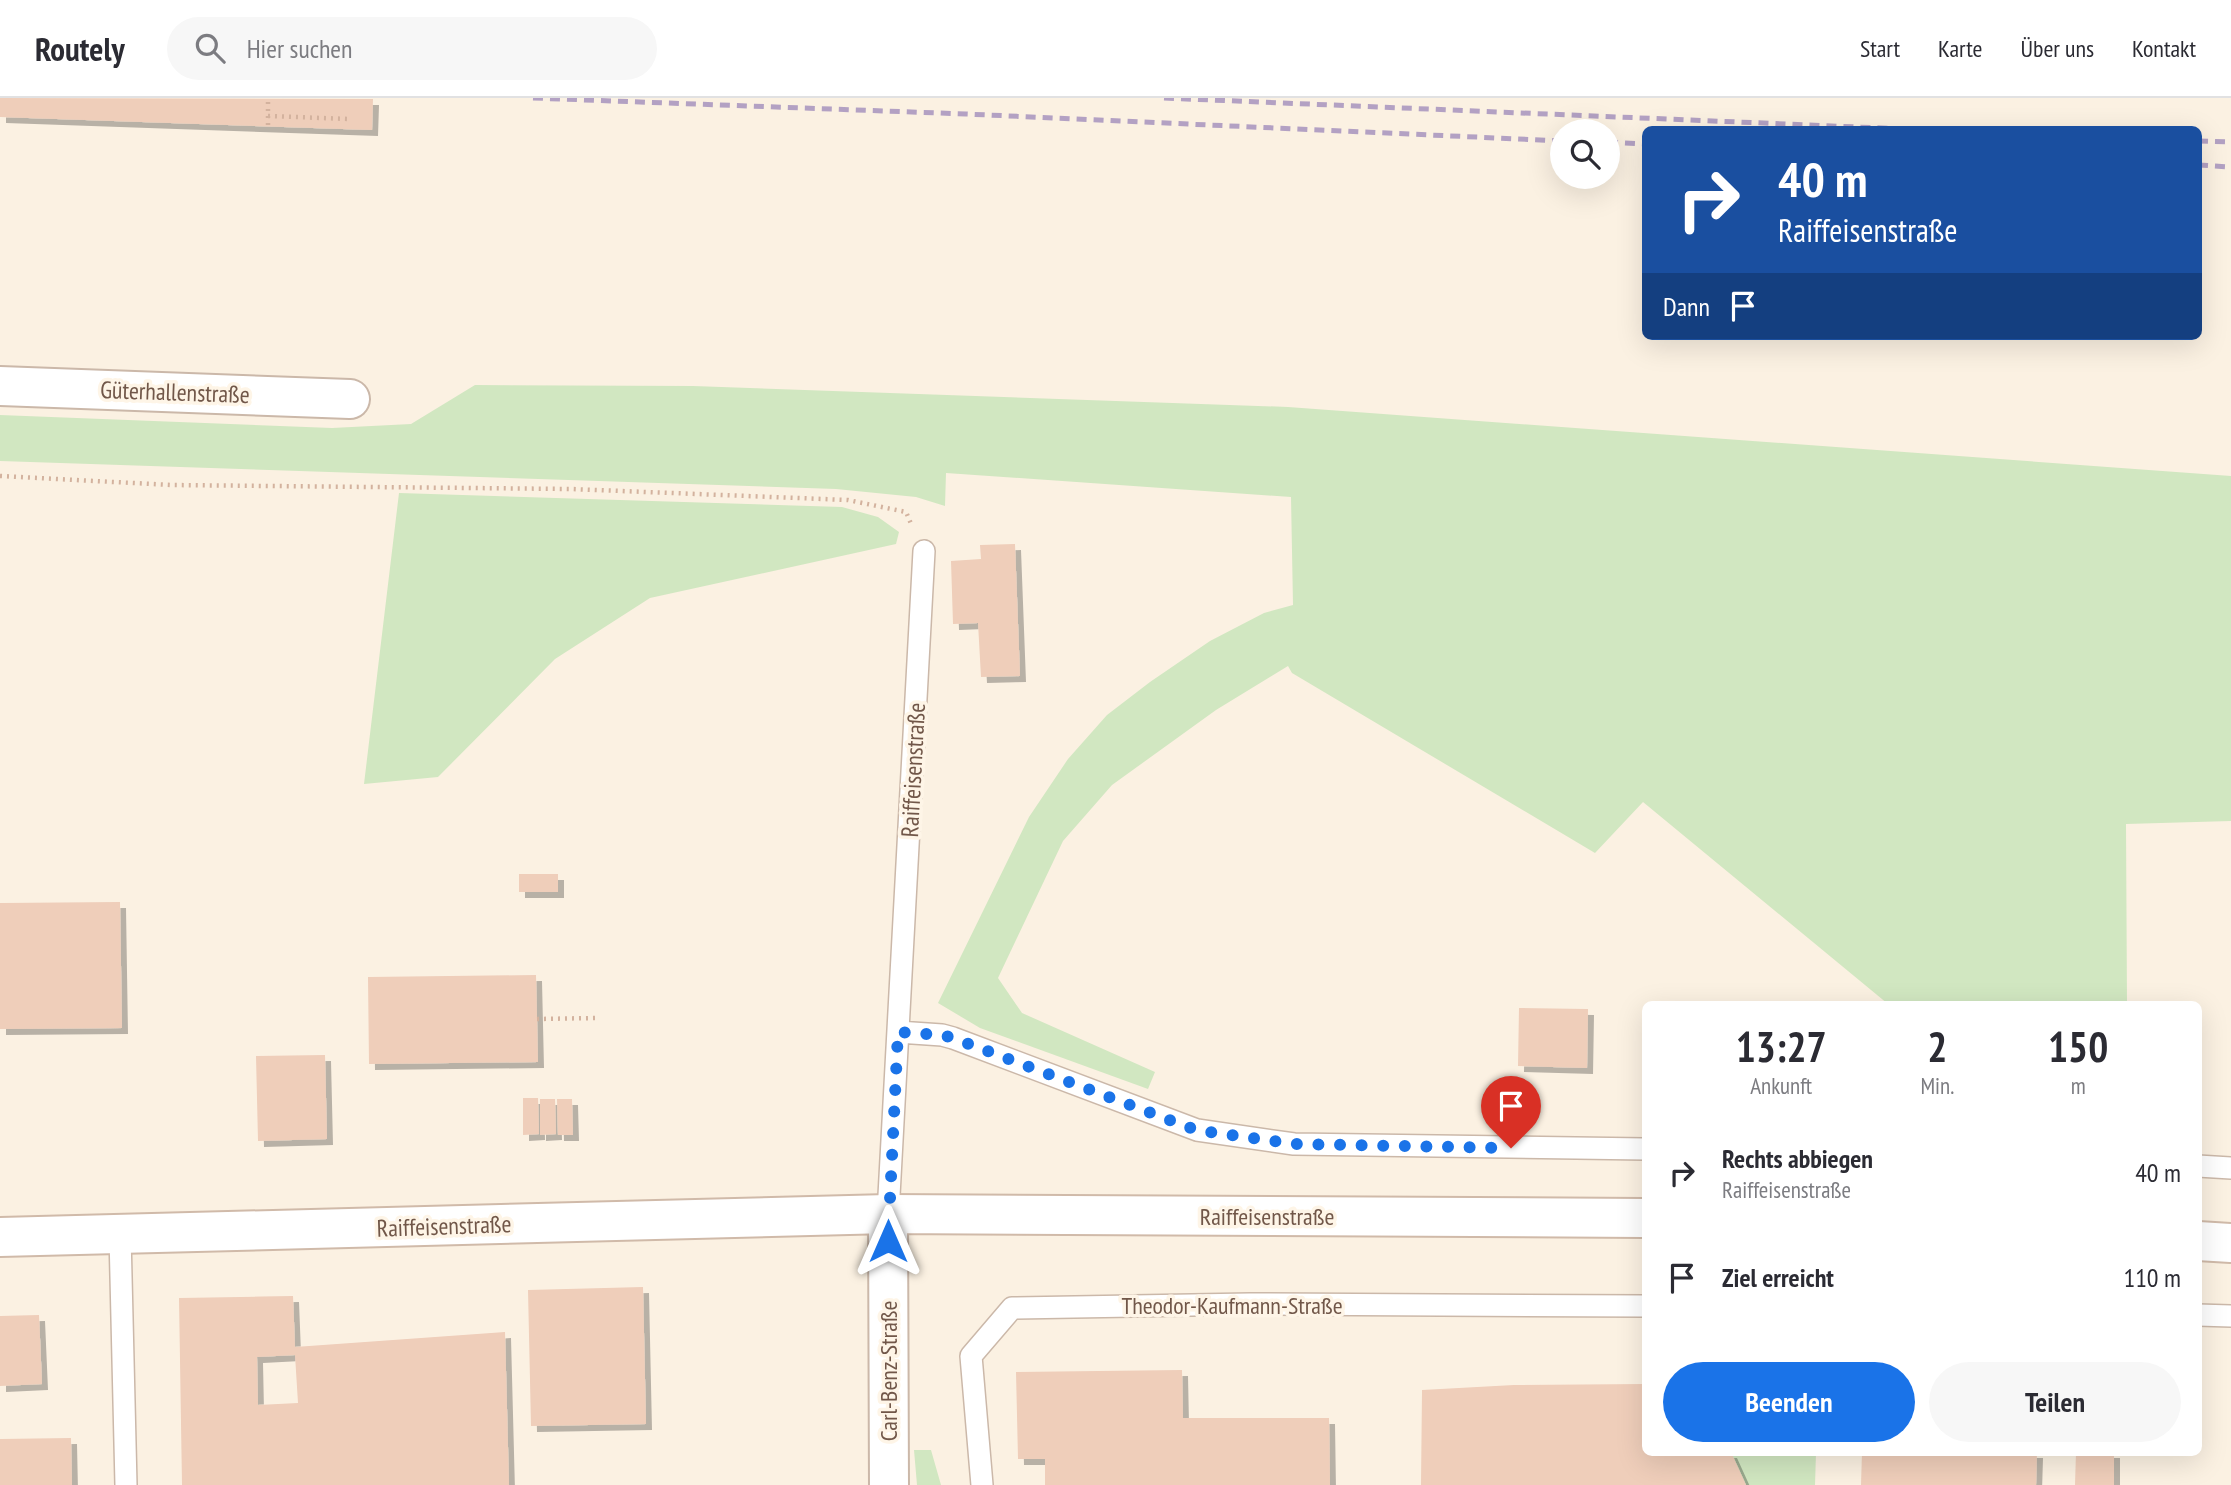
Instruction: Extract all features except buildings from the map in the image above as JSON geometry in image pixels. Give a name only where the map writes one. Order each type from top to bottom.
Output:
[{"type":"street","name":"Güterhallenstraße","points":[[0,386],[350,399]]},
{"type":"street","name":"Raiffeisenstraße","points":[[0,1237],[888,1214],[1642,1218]]},
{"type":"street","name":"Carl-Benz-Straße","points":[[888,1214],[889,1485]]},
{"type":"street","points":[[2202,1241],[2231,1243]]},
{"type":"lane","name":"Raiffeisenstraße","points":[[888,1214],[925,551]]},
{"type":"lane","points":[[898,1032],[953,1038],[1196,1130],[1294,1144],[1642,1149]]},
{"type":"lane","points":[[2202,1166],[2231,1168]]},
{"type":"lane","points":[[120,1235],[126,1485]]},
{"type":"lane","name":"Theodor-Kaufmann-Straße","points":[[982,1485],[971,1356],[1012,1308],[1250,1304],[1642,1306]]},
{"type":"lane","points":[[2202,1315],[2231,1316]]},
{"type":"path","points":[[268,98],[268,125]]},
{"type":"path","points":[[268,116],[349,119]]},
{"type":"path","points":[[0,475],[171,485],[570,489],[848,499],[905,512],[925,551]]},
{"type":"path","points":[[537,1019],[596,1018]]},
{"type":"green space","points":[[475,385],[693,386],[1288,407],[2231,476],[2231,821],[2126,824],[2127,1001],[1884,1001],[1643,802],[1595,853],[1292,673],[1288,666],[1216,710],[1112,785],[1063,841],[998,978],[1022,1013],[1155,1072],[1148,1089],[980,1028],[938,1003],[1029,817],[1068,759],[1107,715],[1210,641],[1264,613],[1293,605],[1291,497],[946,473],[945,506],[916,497],[836,489],[0,461],[0,415],[332,428],[411,424]]},
{"type":"green space","points":[[399,493],[842,507],[878,517],[899,532],[896,544],[650,598],[555,659],[438,777],[364,784]]},
{"type":"green space","points":[[914,1450],[931,1450],[941,1485],[917,1485]]},
{"type":"green space","points":[[1732,1456],[1816,1456],[1815,1485],[1746,1485]]},
{"type":"railway","points":[[533,98],[1550,140]]},
{"type":"railway","points":[[1164,98],[1833,126]]},
{"type":"railway","points":[[2202,141],[2231,142]]},
{"type":"railway","points":[[1620,143],[1642,144]]},
{"type":"railway","points":[[2202,165],[2231,167]]},
{"type":"route","points":[[888,1241],[898,1032],[953,1038],[1196,1130],[1294,1144],[1511,1148]]}]
